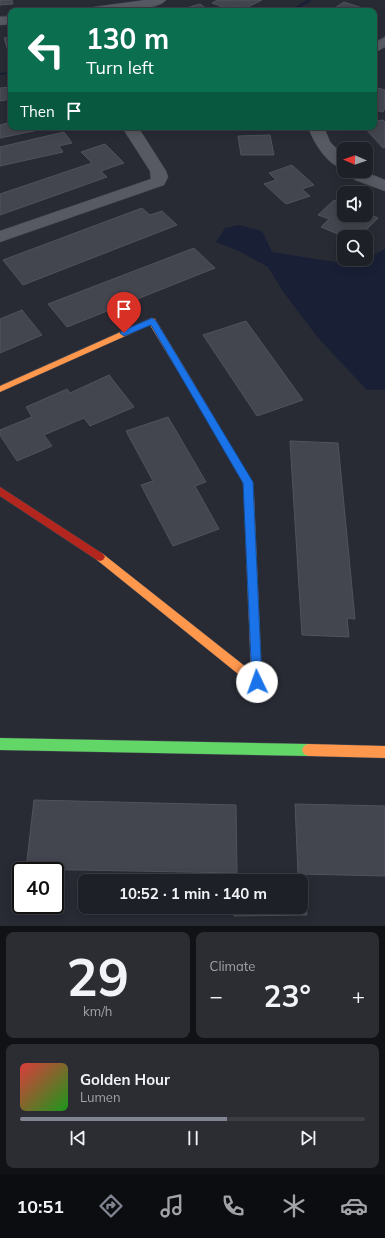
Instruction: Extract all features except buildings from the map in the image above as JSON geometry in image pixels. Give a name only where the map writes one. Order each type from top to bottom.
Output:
[{"type":"street","points":[[116,8],[160,0]]},
{"type":"street","points":[[0,237],[158,182],[160,177],[158,171],[132,130]]},
{"type":"street","points":[[318,130],[324,143],[337,159]]},
{"type":"street","points":[[364,178],[385,186]]},
{"type":"street","points":[[0,389],[152,321],[248,482],[257,682],[93,551],[0,491]]},
{"type":"street","points":[[0,744],[385,752]]},
{"type":"water","points":[[239,225],[262,231],[272,252],[337,262],[337,266],[373,266],[373,255],[385,249],[385,390],[367,390],[319,339],[284,293],[268,267],[239,251],[216,242],[225,228]]},
{"type":"waterway","points":[[296,8],[310,0]]},
{"type":"waterway","points":[[0,74],[8,73]]},
{"type":"traffic: fast","points":[[0,744],[308,750]]},
{"type":"traffic: slow","points":[[0,389],[152,321],[190,384]]},
{"type":"traffic: slow","points":[[249,499],[257,682]]},
{"type":"traffic: slow","points":[[100,557],[257,682]]},
{"type":"traffic: slow","points":[[308,750],[385,752]]},
{"type":"traffic: jam","points":[[190,384],[248,483],[249,499]]},
{"type":"traffic: jam","points":[[0,491],[100,557]]},
{"type":"route","points":[[124,333],[152,321],[248,482],[257,682]]}]
